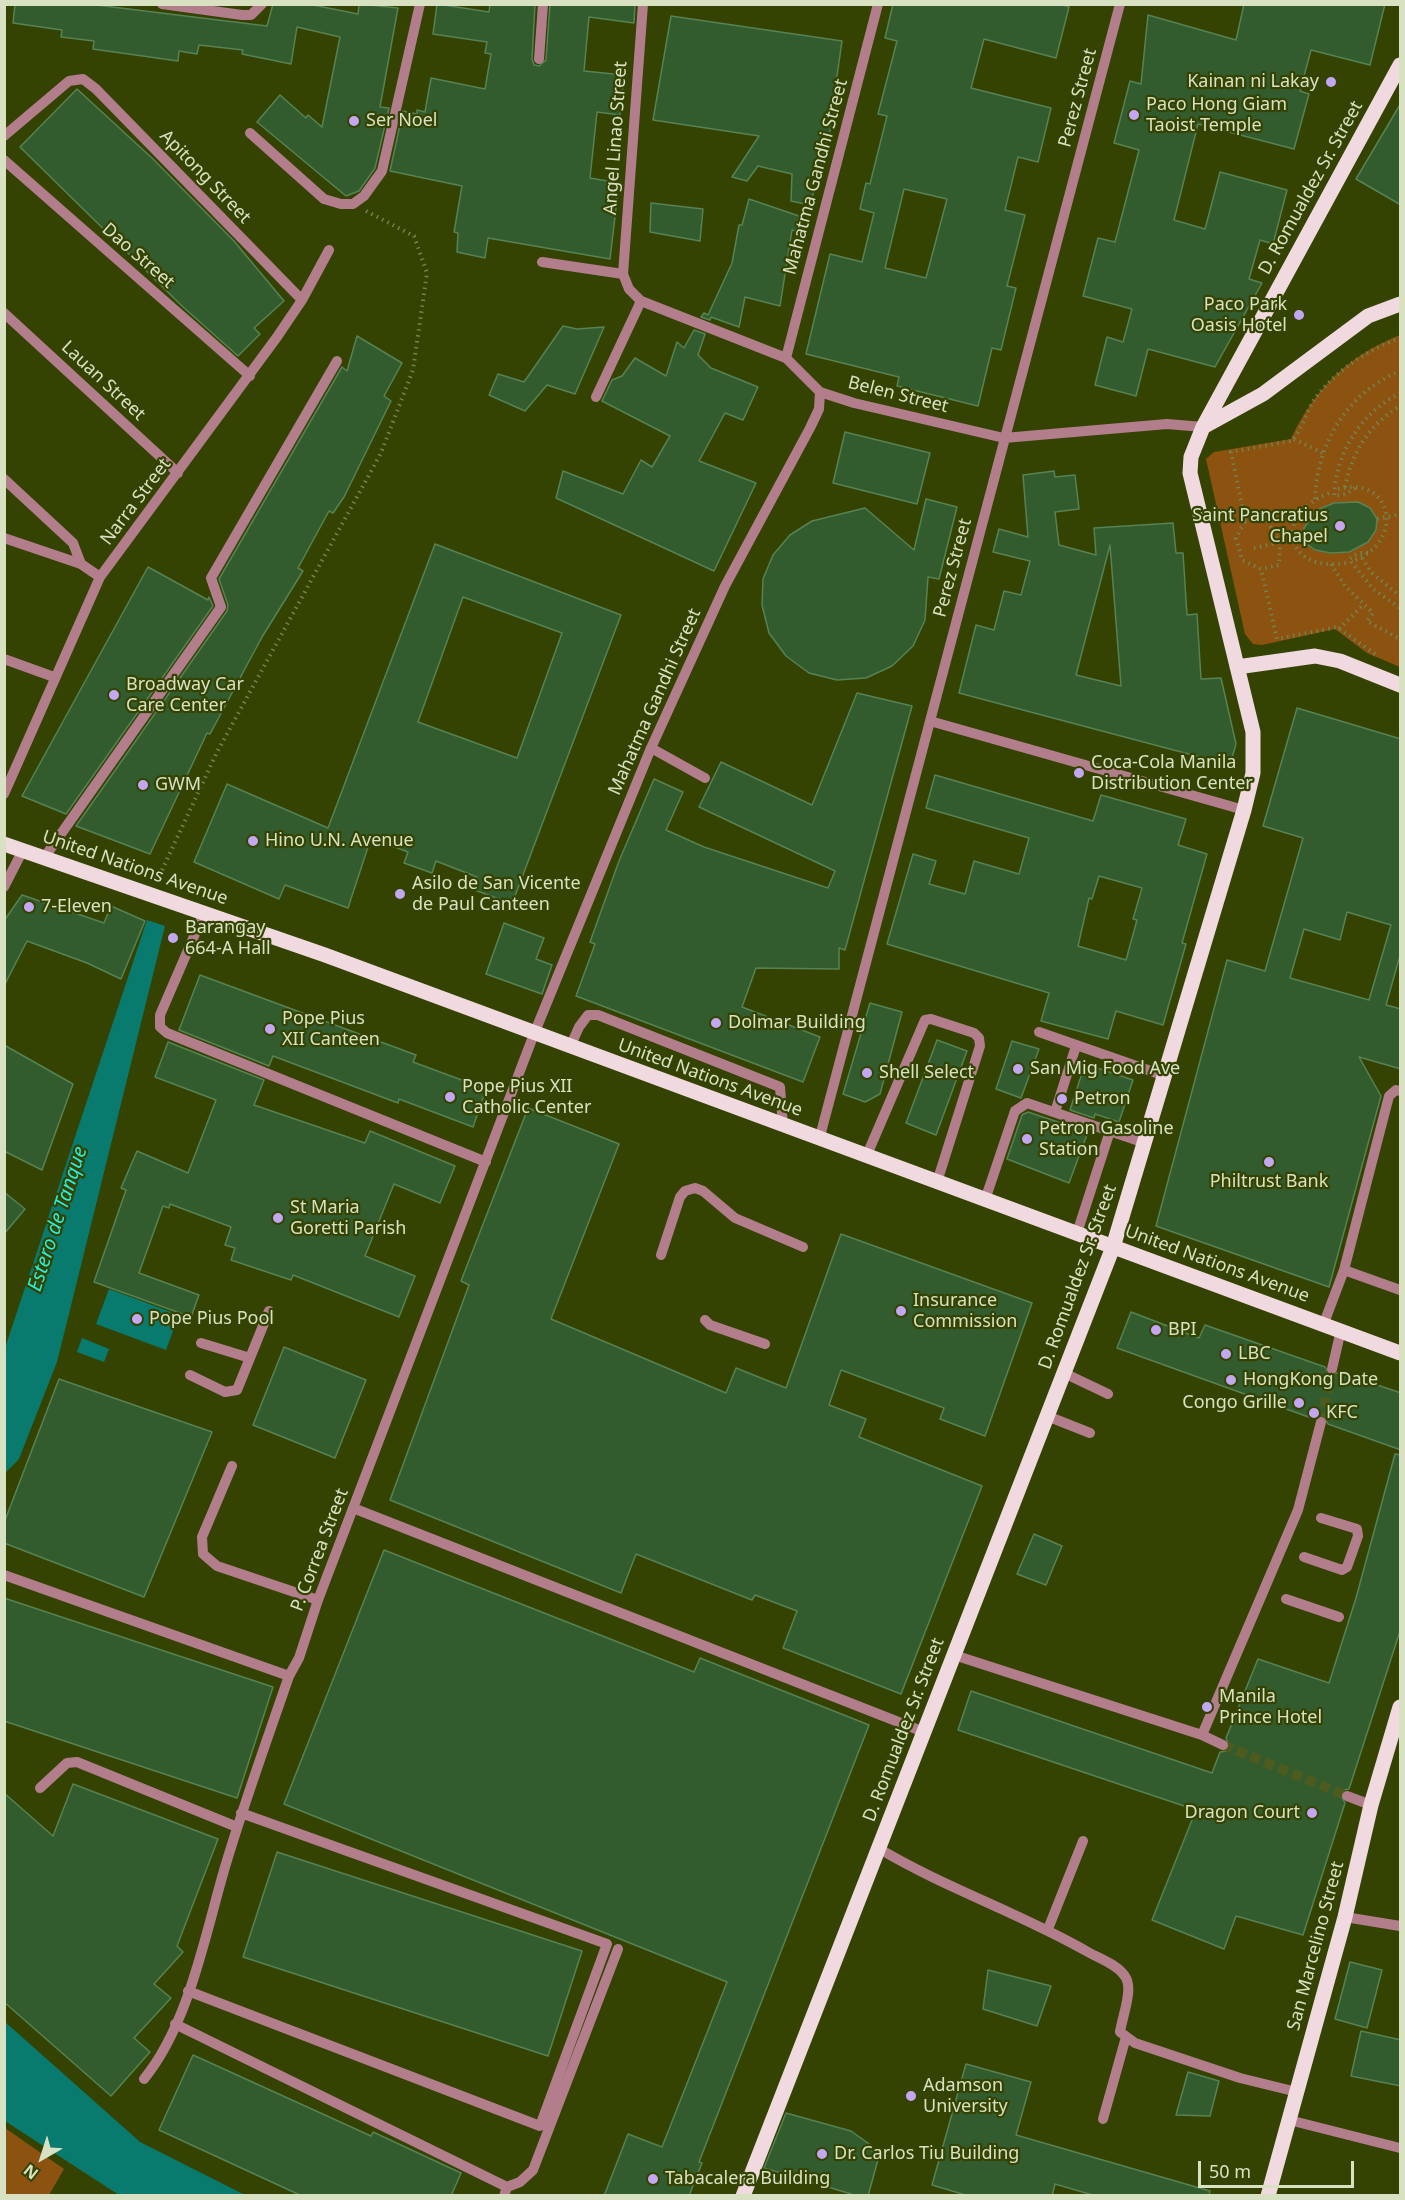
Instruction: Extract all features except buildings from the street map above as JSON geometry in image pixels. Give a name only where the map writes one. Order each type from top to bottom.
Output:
[{"type":"main road","name":"D. Romualdez Sr. Street","points":[[743,2196],[1113,1247],[1244,810],[1253,773],[1253,732],[1190,473],[1191,456],[1203,428],[1401,65]]},
{"type":"main road","points":[[1203,428],[1263,394],[1368,316],[1401,304]]},
{"type":"main road","points":[[1237,667],[1315,656],[1340,661],[1401,685]]},
{"type":"main road","name":"United Nations Avenue","points":[[4,844],[204,913],[1401,1353]]},
{"type":"main road","name":"San Marcelino Street","points":[[1268,2196],[1345,1917],[1371,1805],[1401,1707]]},
{"type":"street","points":[[162,4],[242,15],[250,15],[262,4]]},
{"type":"street","points":[[250,133],[324,199],[341,204],[353,204],[364,196],[382,171],[420,4]]},
{"type":"street","points":[[538,58],[543,4]]},
{"type":"street","name":"Angel Linao Street","points":[[623,274],[643,4]]},
{"type":"street","name":"Mahatma Gandhi Street","points":[[786,358],[878,4]]},
{"type":"street","name":"Perez Street","points":[[819,1140],[1120,4]]},
{"type":"street","name":"Apitong Street","points":[[4,136],[69,81],[83,79],[96,89],[302,300]]},
{"type":"street","name":"Dao Street","points":[[4,160],[250,376]]},
{"type":"street","name":"Narra Street","points":[[4,794],[100,577],[250,376],[302,300],[329,250]]},
{"type":"street","points":[[542,262],[623,274],[629,289],[641,301],[596,397]]},
{"type":"street","name":"Belen Street","points":[[641,301],[786,358],[820,392],[1004,438],[1167,424],[1203,428]]},
{"type":"street","name":"Lauan Street","points":[[4,312],[178,473]]},
{"type":"street","points":[[44,858],[221,607],[211,578],[337,361]]},
{"type":"street","name":"Mahatma Gandhi Street","points":[[534,1034],[651,748],[725,586],[819,409],[820,392]]},
{"type":"street","points":[[4,479],[73,543],[81,564]]},
{"type":"street","points":[[4,538],[81,564],[100,577]]},
{"type":"street","points":[[4,659],[54,677]]},
{"type":"street","points":[[930,721],[1244,810]]},
{"type":"street","points":[[651,748],[705,778]]},
{"type":"street","points":[[5,885],[23,850]]},
{"type":"street","points":[[204,913],[160,1014],[159,1027],[167,1034],[486,1162]]},
{"type":"street","points":[[570,1047],[579,1027],[588,1015],[598,1015],[780,1087],[783,1126]]},
{"type":"street","points":[[866,1157],[925,1020],[931,1019],[974,1033],[979,1038],[980,1046],[937,1182]]},
{"type":"street","points":[[1039,1032],[1166,1076]]},
{"type":"street","name":"P. Correa Street","points":[[144,2079],[161,2058],[188,1991],[241,1813],[289,1676],[299,1658],[318,1600],[534,1034]]},
{"type":"street","points":[[1055,1112],[1076,1046]]},
{"type":"street","points":[[1324,1323],[1344,1270],[1389,1096],[1396,1090],[1401,1091]]},
{"type":"street","points":[[985,1200],[1015,1111],[1027,1102],[1145,1143]]},
{"type":"street","points":[[1077,1233],[1110,1131]]},
{"type":"street","points":[[661,1255],[680,1197],[685,1191],[695,1188],[735,1218],[803,1247]]},
{"type":"street","points":[[1344,1270],[1401,1290]]},
{"type":"street","points":[[190,1375],[225,1392],[232,1393],[237,1390],[269,1311]]},
{"type":"street","points":[[705,1320],[710,1325],[765,1344]]},
{"type":"street","points":[[1332,1370],[1341,1330]]},
{"type":"street","points":[[201,1343],[250,1358]]},
{"type":"street","points":[[1064,1373],[1108,1394]]},
{"type":"street","points":[[1047,1416],[1090,1433]]},
{"type":"street","points":[[1203,1735],[1298,1510],[1320,1422]]},
{"type":"street","points":[[232,1466],[202,1537],[203,1554],[217,1566],[318,1600]]},
{"type":"street","points":[[353,1508],[924,1732]]},
{"type":"street","points":[[1304,1557],[1342,1570],[1347,1567],[1358,1536],[1357,1529],[1321,1518]]},
{"type":"street","points":[[4,1575],[289,1676]]},
{"type":"street","points":[[1286,1599],[1339,1617]]},
{"type":"street","points":[[954,1655],[1203,1735],[1223,1745]]},
{"type":"street","points":[[40,1788],[67,1763],[77,1762],[237,1827]]},
{"type":"street","points":[[1347,1796],[1371,1805]]},
{"type":"street","points":[[188,1991],[540,2126],[608,1944],[241,1813]]},
{"type":"street","points":[[1048,1929],[1083,1841]]},
{"type":"street","points":[[878,1848],[906,1865],[1048,1929],[1118,1969],[1127,1979],[1128,1990],[1120,2032],[1126,2037],[1239,2078],[1297,2092]]},
{"type":"street","points":[[1345,1917],[1401,1926]]},
{"type":"street","points":[[175,2024],[506,2191],[533,2170],[618,1949]]},
{"type":"street","points":[[1103,2119],[1126,2037]]},
{"type":"street","points":[[1289,2120],[1401,2148]]},
{"type":"path","points":[[153,896],[217,752],[381,453],[413,369],[427,273],[414,236],[353,204]]},
{"type":"path","points":[[1294,439],[1315,400],[1336,376],[1372,350],[1401,338]]},
{"type":"path","points":[[1315,499],[1318,470],[1334,428],[1354,402],[1373,386],[1401,371]]},
{"type":"path","points":[[1355,488],[1346,494],[1334,496],[1338,470],[1346,447],[1370,415],[1401,393]]},
{"type":"path","points":[[1345,488],[1348,471],[1360,444],[1378,422],[1401,406]]},
{"type":"path","points":[[1245,521],[1265,518],[1280,543],[1279,565],[1261,569],[1242,560],[1236,538],[1245,521],[1231,452],[1294,439],[1323,453]]},
{"type":"path","points":[[1338,489],[1355,488],[1378,497],[1391,516],[1387,534],[1369,553],[1355,561]]},
{"type":"path","points":[[1329,493],[1315,499],[1294,520],[1291,531],[1293,540],[1295,547],[1307,558],[1331,564],[1346,563]]},
{"type":"path","points":[[1377,519],[1401,514]]},
{"type":"path","points":[[1254,548],[1303,537]]},
{"type":"path","points":[[1369,553],[1359,553],[1349,559],[1373,589],[1401,608]]},
{"type":"path","points":[[1362,558],[1372,573],[1401,596]]},
{"type":"path","points":[[1331,564],[1345,586],[1373,613],[1367,621],[1401,639]]},
{"type":"path","points":[[1261,569],[1277,639],[1339,629],[1363,605]]},
{"type":"path","points":[[1339,629],[1382,658]]},
{"type":"shaded area","points":[[1400,335],[1400,667],[1367,653],[1335,629],[1262,645],[1253,644],[1245,634],[1206,459],[1214,452],[1291,439],[1311,404],[1335,376],[1365,353]]},
{"type":"shaded area","points":[[5,2128],[64,2169],[49,2195],[5,2195]]},
{"type":"water","name":"Estero de Tanque","points":[[147,920],[165,926],[57,1362],[19,1459],[5,1473],[5,1348]]},
{"type":"water","name":"Pope Pius Pool","points":[[109,1289],[179,1315],[166,1350],[96,1324]]},
{"type":"water","points":[[82,1338],[109,1349],[104,1362],[77,1352]]},
{"type":"water","points":[[4,2021],[140,2142],[245,2195],[119,2195],[5,2121]]},
{"type":"tunnel","points":[[1321,1422],[1332,1369]]},
{"type":"tunnel","points":[[1223,1745],[1347,1796]]},
{"type":"place","name":"Kainan ni Lakay","points":[[1331,82]]},
{"type":"place","name":"Paco Hong Giam Taoist Temple","points":[[1134,115]]},
{"type":"place","name":"Ser Noel","points":[[354,121]]},
{"type":"place","name":"Paco Park Oasis Hotel","points":[[1299,315]]},
{"type":"place","name":"Saint Pancratius Chapel","points":[[1340,526]]},
{"type":"place","name":"Broadway Car Care Center","points":[[114,695]]},
{"type":"place","name":"Coca-Cola Manila Distribution Center","points":[[1079,773]]},
{"type":"place","name":"GWM","points":[[143,785]]},
{"type":"place","name":"Hino U.N. Avenue","points":[[253,841]]},
{"type":"place","name":"Asilo de San Vicente de Paul Canteen","points":[[400,894]]},
{"type":"place","name":"7-Eleven","points":[[29,907]]},
{"type":"place","name":"Barangay 664-A Hall","points":[[173,938]]},
{"type":"place","name":"Dolmar Building","points":[[716,1023]]},
{"type":"place","name":"Pope Pius XII Canteen","points":[[270,1029]]},
{"type":"place","name":"San Mig Food Ave","points":[[1018,1069]]},
{"type":"place","name":"Shell Select","points":[[867,1073]]},
{"type":"place","name":"Pope Pius XII Catholic Center","points":[[450,1097]]},
{"type":"place","name":"Petron","points":[[1062,1099]]},
{"type":"place","name":"Petron Gasoline Station","points":[[1027,1139]]},
{"type":"place","name":"Philtrust Bank","points":[[1269,1162]]},
{"type":"place","name":"St Maria Goretti Parish","points":[[278,1218]]},
{"type":"place","name":"Insurance Commission","points":[[901,1311]]},
{"type":"place","name":"Pope Pius Pool","points":[[137,1319]]},
{"type":"place","name":"BPI","points":[[1156,1330]]},
{"type":"place","name":"LBC","points":[[1226,1354]]},
{"type":"place","name":"HongKong Date","points":[[1231,1380]]},
{"type":"place","name":"Congo Grille","points":[[1299,1403]]},
{"type":"place","name":"KFC","points":[[1314,1413]]},
{"type":"place","name":"Manila Prince Hotel","points":[[1207,1707]]},
{"type":"place","name":"Dragon Court","points":[[1312,1813]]},
{"type":"place","name":"Adamson University","points":[[911,2096]]},
{"type":"place","name":"Dr. Carlos Tiu Building","points":[[822,2154]]},
{"type":"place","name":"Tabacalera Building","points":[[653,2179]]}]
